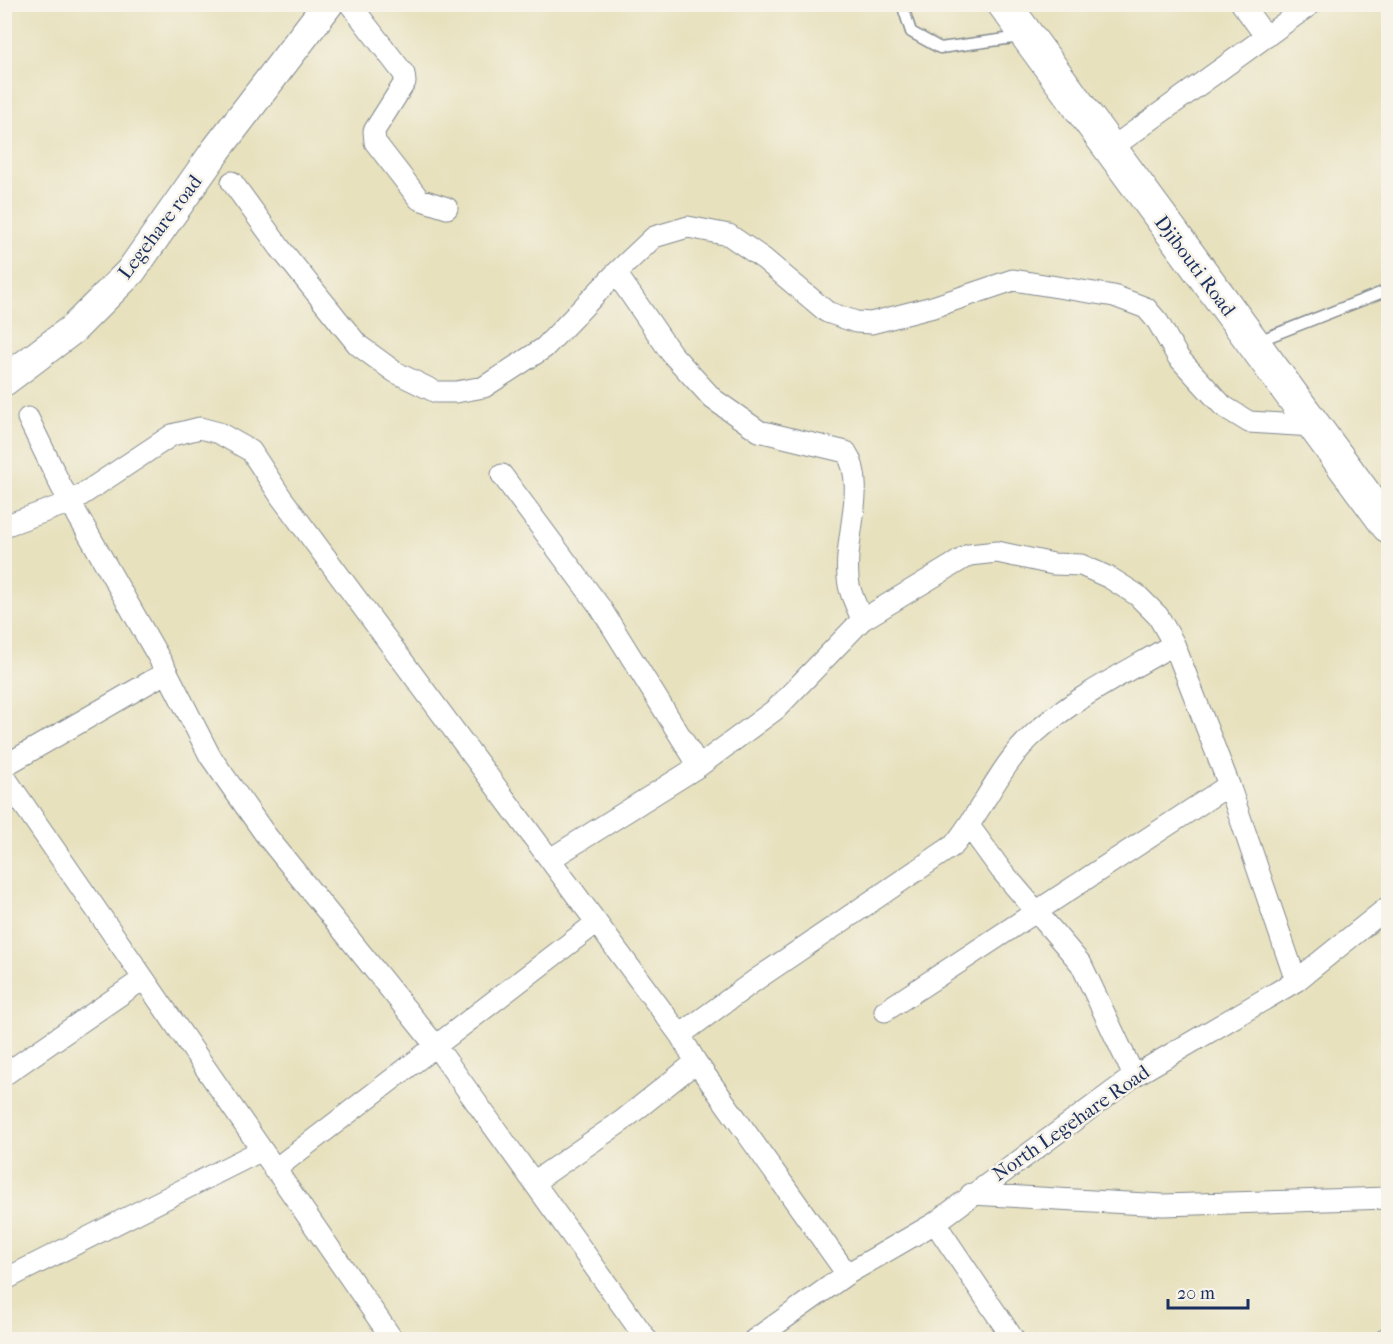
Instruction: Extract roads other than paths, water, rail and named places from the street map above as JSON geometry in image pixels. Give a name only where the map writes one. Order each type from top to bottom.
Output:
[{"type":"main road","name":"Legehare road","points":[[4,381],[73,329],[131,271],[211,157],[328,4]]},
{"type":"main road","name":"Djibouti Road","points":[[1004,4],[1109,150],[1389,526]]},
{"type":"street","points":[[350,4],[405,74],[405,82],[374,131],[375,142],[419,199],[447,208]]},
{"type":"street","points":[[1242,4],[1266,37]]},
{"type":"street","points":[[1109,150],[1311,4]]},
{"type":"street","points":[[232,182],[280,249],[358,345],[395,372],[436,392],[456,392],[484,387],[544,348],[654,237],[688,227],[729,235],[764,259],[827,312],[856,322],[870,323],[933,307],[1013,280],[1114,296],[1146,308],[1158,322],[1178,357],[1223,406],[1249,422],[1313,426]]},
{"type":"street","points":[[616,273],[671,353],[713,399],[759,431],[846,452],[853,462],[857,482],[851,511],[849,584],[862,620]]},
{"type":"street","points":[[28,418],[66,494],[167,672],[210,756],[265,834],[435,1045],[647,1340]]},
{"type":"street","points":[[4,526],[172,435],[209,428],[251,451],[281,497],[552,858],[596,923],[680,1035],[696,1062],[847,1274]]},
{"type":"street","points":[[502,476],[600,607],[699,766]]},
{"type":"street","points":[[552,858],[699,766],[776,709],[862,620],[969,555],[997,552],[1053,564],[1081,565],[1110,578],[1137,595],[1158,616],[1174,644],[1229,785],[1296,981]]},
{"type":"street","points":[[680,1035],[757,979],[954,845],[969,826],[1003,770],[1034,734],[1074,704],[1174,644]]},
{"type":"street","points":[[4,766],[167,672]]},
{"type":"street","points":[[4,776],[260,1151],[393,1340]]},
{"type":"street","points":[[885,1011],[1229,785]]},
{"type":"street","points":[[969,826],[1081,964],[1134,1076]]},
{"type":"street","name":"North Legehare Road","points":[[754,1340],[847,1274],[935,1223],[971,1194],[1134,1076],[1296,981],[1389,907]]},
{"type":"street","points":[[274,1170],[596,923]]},
{"type":"street","points":[[4,1075],[143,979]]},
{"type":"street","points":[[534,1182],[621,1121],[696,1062]]},
{"type":"street","points":[[4,1280],[260,1151]]},
{"type":"street","points":[[971,1194],[1163,1204],[1389,1198]]},
{"type":"street","points":[[935,1223],[1014,1340]]},
{"type":"lane","points":[[902,4],[911,32],[940,48],[1028,36]]},
{"type":"lane","points":[[1252,343],[1389,290]]}]
